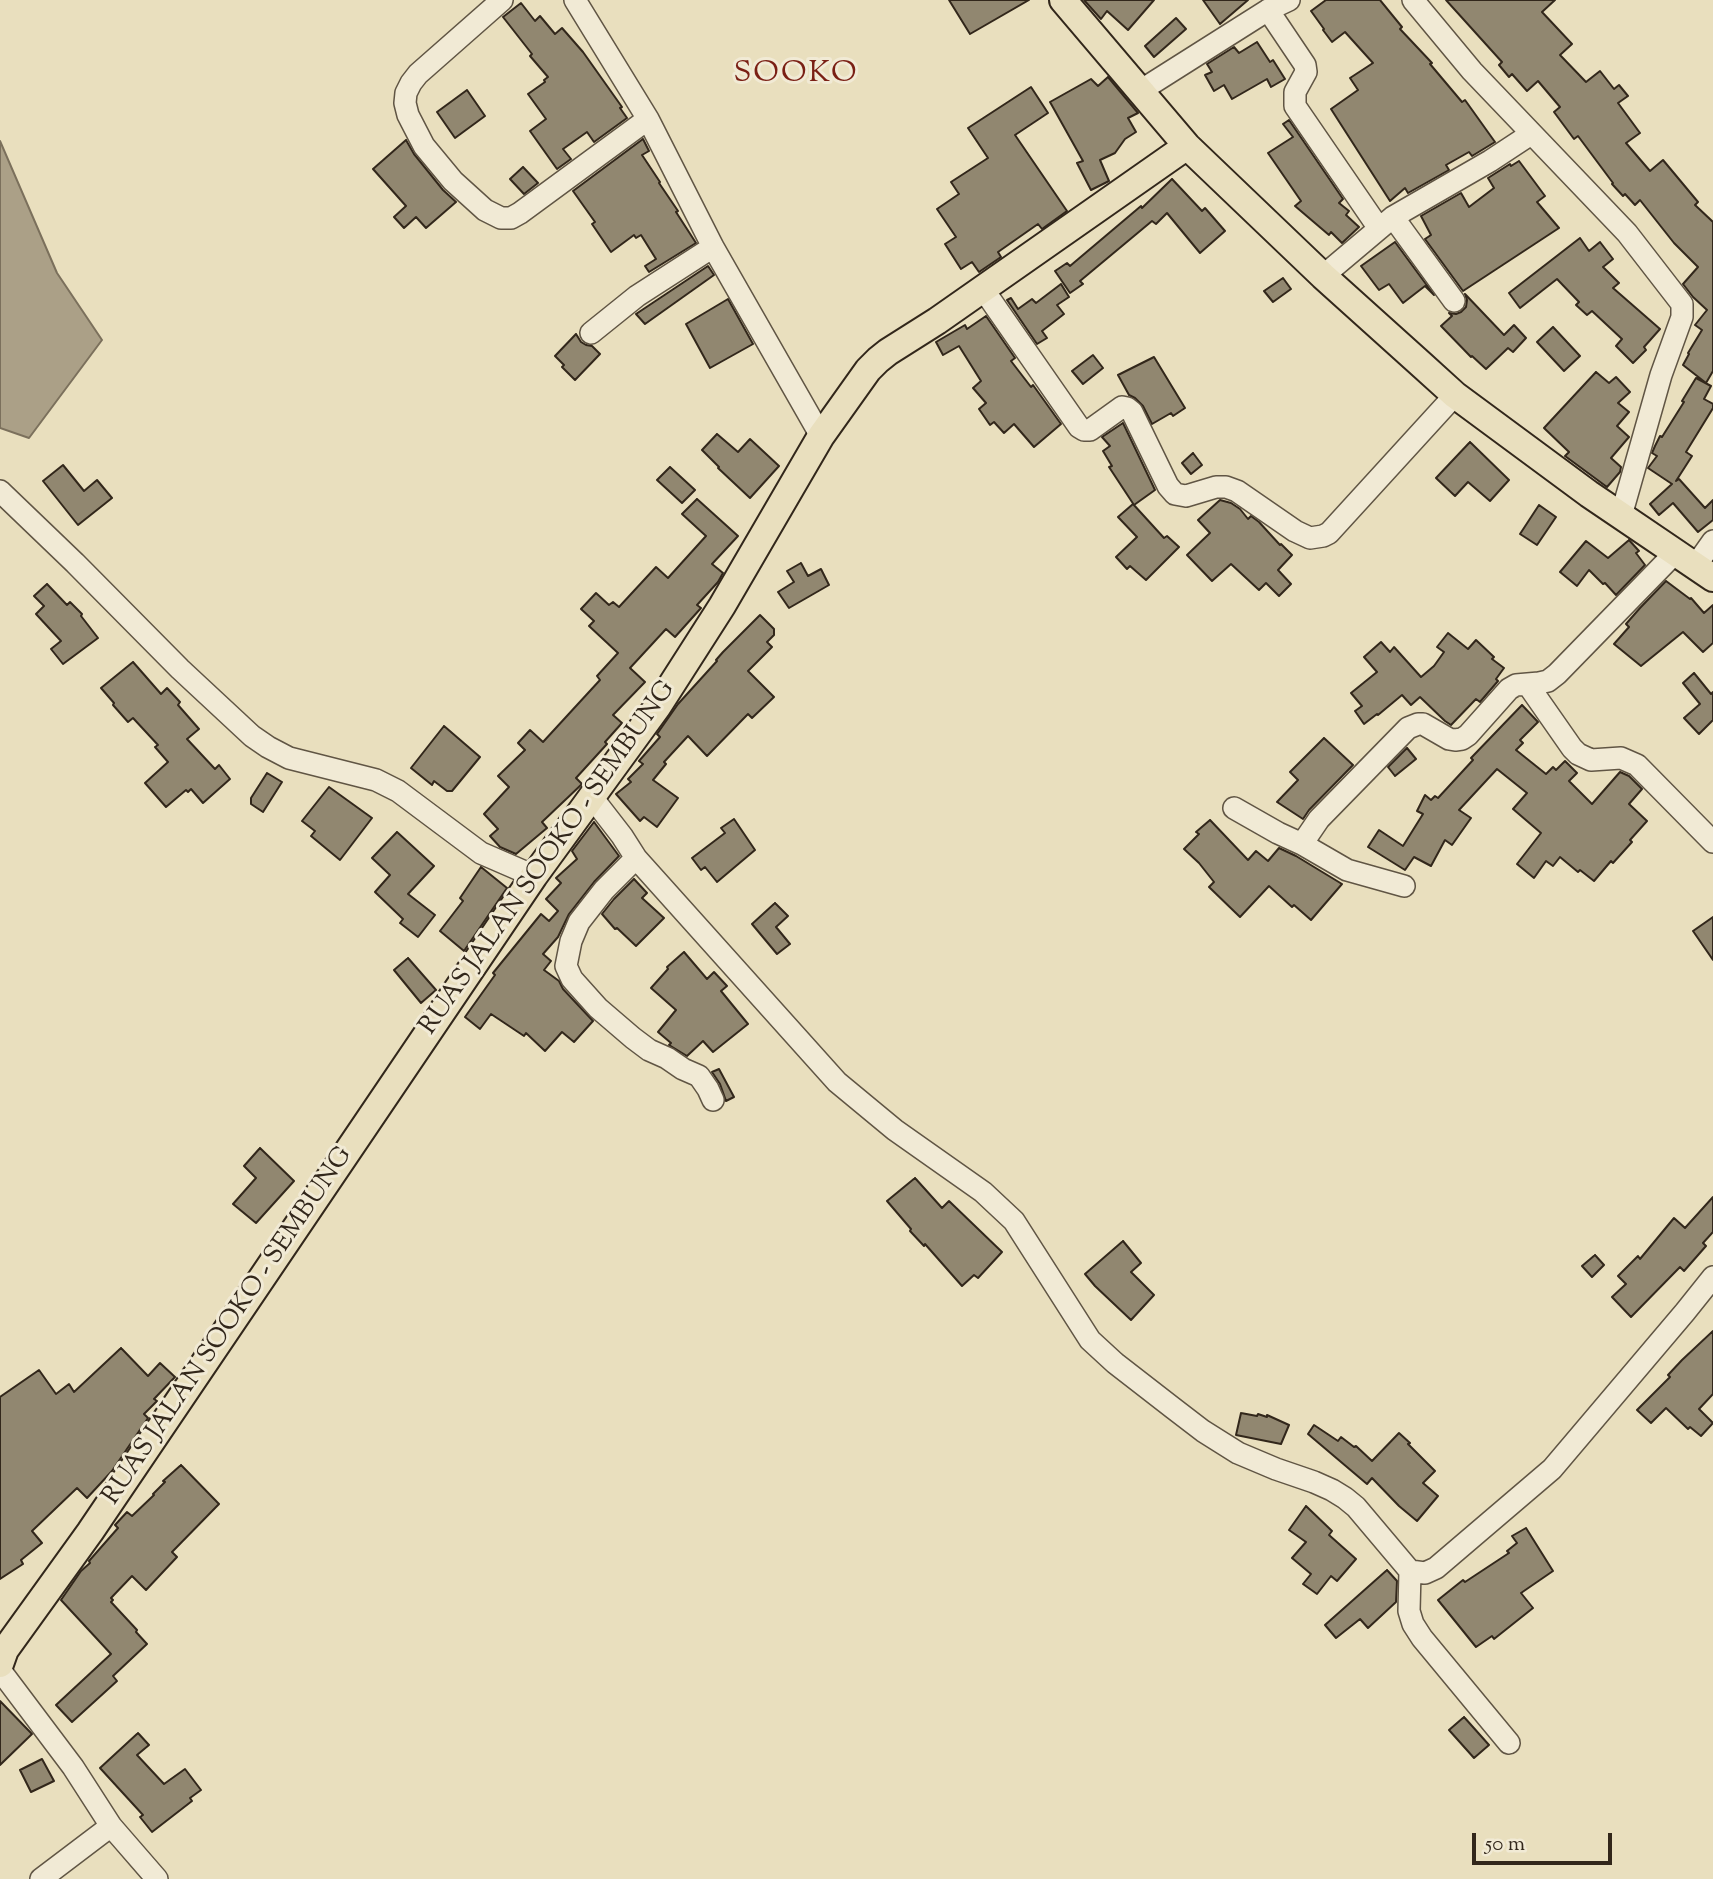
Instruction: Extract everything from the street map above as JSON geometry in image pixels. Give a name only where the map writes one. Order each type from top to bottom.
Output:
[{"type":"main road","points":[[1063,0],[1187,146],[1322,276],[1455,395],[1589,494],[1695,565]]},
{"type":"main road","name":"RUAS JALAN SOOKO - SEMBUNG","points":[[1,1657],[90,1531],[534,876],[658,706],[722,606],[821,436],[878,360],[1187,146]]},
{"type":"street","points":[[502,0],[418,74],[406,93],[405,103],[408,115],[424,146],[453,181],[485,210],[501,218],[510,218],[520,213],[648,119]]},
{"type":"street","points":[[575,0],[648,119],[713,247],[821,436]]},
{"type":"street","points":[[1140,91],[1268,10],[1290,0]]},
{"type":"street","points":[[1413,0],[1472,71],[1627,233],[1682,304],[1682,317],[1661,375],[1622,516]]},
{"type":"street","points":[[1268,10],[1305,65],[1306,72],[1295,92],[1296,106],[1385,222],[1454,300]]},
{"type":"street","points":[[1322,276],[1385,222],[1531,134]]},
{"type":"street","points":[[591,332],[637,296],[713,247]]},
{"type":"street","points":[[983,289],[1079,428],[1090,430],[1122,407],[1127,408],[1132,412],[1168,486],[1175,494],[1186,496],[1216,487],[1237,491],[1295,531],[1310,538],[1329,533],[1455,395]]},
{"type":"street","points":[[0,491],[180,669],[268,747],[289,758],[376,780],[398,791],[481,853],[534,876]]},
{"type":"street","points":[[1302,844],[1319,819],[1408,728],[1423,724],[1449,739],[1461,739],[1468,735],[1504,693],[1516,685],[1548,681],[1695,565],[1713,541]]},
{"type":"street","points":[[1528,685],[1578,754],[1591,760],[1621,758],[1636,765],[1713,842]]},
{"type":"street","points":[[591,796],[622,835],[636,858],[837,1082],[895,1130],[984,1192],[1014,1221],[1090,1340],[1115,1363],[1203,1431],[1238,1453],[1332,1490],[1356,1507],[1410,1571],[1409,1611],[1422,1638],[1509,1743]]},
{"type":"street","points":[[1234,808],[1347,870],[1404,886]]},
{"type":"street","points":[[636,858],[604,890],[579,922],[571,941],[566,966],[572,979],[598,1009],[649,1050],[699,1076],[713,1100]]},
{"type":"street","points":[[1410,1571],[1426,1573],[1436,1568],[1552,1469],[1713,1277]]},
{"type":"street","points":[[1,1657],[111,1826],[157,1879]]},
{"type":"street","points":[[41,1879],[111,1826]]},
{"type":"shaded area","points":[[0,141],[57,273],[102,340],[29,438],[0,428]]},
{"type":"building","points":[[949,0],[1029,0],[970,34]]},
{"type":"building","points":[[1084,0],[1154,0],[1128,30],[1107,11],[1101,19]]},
{"type":"building","points":[[1203,0],[1248,0],[1220,24]]},
{"type":"building","points":[[1326,0],[1380,0],[1402,27],[1400,29],[1432,63],[1430,64],[1462,102],[1465,100],[1495,142],[1472,156],[1469,152],[1446,165],[1449,170],[1408,193],[1405,188],[1390,201],[1331,109],[1358,90],[1350,78],[1373,63],[1345,32],[1332,42],[1323,30],[1311,11]]},
{"type":"building","points":[[1446,0],[1555,0],[1542,12],[1572,44],[1560,55],[1586,82],[1600,71],[1614,89],[1619,85],[1628,96],[1618,103],[1640,133],[1626,143],[1650,171],[1663,160],[1698,202],[1695,205],[1713,222],[1713,371],[1706,383],[1683,365],[1702,330],[1695,325],[1707,310],[1683,284],[1698,267],[1674,243],[1640,200],[1635,205],[1612,184],[1578,136],[1574,139],[1554,112],[1560,107],[1538,81],[1527,91],[1512,74],[1509,77],[1499,65],[1502,62]]},
{"type":"building","points":[[521,3],[535,21],[540,16],[555,34],[562,28],[583,52],[627,118],[594,142],[587,132],[563,149],[571,159],[557,169],[530,131],[546,119],[528,94],[548,77],[503,17]]},
{"type":"building","points":[[1176,18],[1186,29],[1154,57],[1145,46]]},
{"type":"building","points":[[1257,42],[1285,79],[1271,87],[1267,79],[1232,99],[1224,85],[1214,91],[1205,75],[1212,72],[1207,64],[1234,47],[1239,53]]},
{"type":"building","points":[[1108,77],[1138,113],[1128,118],[1136,132],[1125,139],[1115,153],[1100,160],[1109,181],[1091,190],[1077,163],[1083,161],[1050,102],[1091,79],[1098,86]]},
{"type":"building","points":[[1031,87],[1048,113],[1015,135],[1067,211],[1042,229],[1038,224],[998,252],[1001,257],[979,272],[972,262],[961,269],[945,244],[956,237],[937,209],[959,194],[951,182],[988,158],[968,128]]},
{"type":"building","points":[[467,90],[485,116],[455,138],[437,112]]},
{"type":"building","points":[[1289,120],[1343,199],[1339,203],[1349,211],[1346,215],[1359,227],[1342,243],[1295,206],[1301,201],[1268,153],[1293,137],[1283,124]]},
{"type":"building","points":[[643,139],[649,151],[642,155],[696,243],[649,272],[645,266],[656,259],[641,235],[636,238],[634,235],[611,252],[592,224],[595,222],[573,191]]},
{"type":"building","points":[[406,140],[443,190],[456,202],[426,228],[416,217],[404,228],[394,217],[406,206],[373,169]]},
{"type":"building","points":[[1519,161],[1545,196],[1537,202],[1559,228],[1463,291],[1425,239],[1431,235],[1421,216],[1461,193],[1469,207],[1494,188],[1488,178]]},
{"type":"building","points":[[523,167],[538,183],[524,194],[510,179]]},
{"type":"building","points":[[1172,179],[1202,211],[1205,208],[1225,231],[1200,253],[1167,213],[1156,224],[1152,221],[1080,281],[1083,284],[1070,293],[1055,271],[1067,263],[1070,266],[1141,206],[1142,208]]},
{"type":"building","points":[[1580,238],[1589,251],[1600,242],[1613,259],[1603,267],[1619,283],[1613,288],[1660,329],[1633,363],[1616,346],[1622,339],[1592,311],[1587,315],[1576,305],[1579,302],[1557,279],[1520,308],[1509,293]]},
{"type":"building","points":[[1395,242],[1434,295],[1425,286],[1403,303],[1389,284],[1379,290],[1361,266]]},
{"type":"building","points":[[708,266],[714,275],[645,324],[636,314]]},
{"type":"building","points":[[1283,278],[1291,289],[1273,302],[1264,291]]},
{"type":"building","points":[[1061,284],[1069,297],[1057,305],[1064,314],[1042,331],[1047,338],[1037,344],[1007,300],[1011,298],[1018,309],[1032,299],[1036,303]]},
{"type":"building","points":[[1465,294],[1504,335],[1514,325],[1526,338],[1513,352],[1508,348],[1486,369],[1441,326],[1452,316],[1449,313],[1456,314],[1466,307]]},
{"type":"building","points":[[728,299],[753,344],[710,368],[686,324]]},
{"type":"building","points":[[986,316],[1015,358],[1011,361],[1031,387],[1033,385],[1061,424],[1034,447],[1014,424],[1004,433],[994,422],[990,425],[979,409],[986,403],[973,388],[981,381],[959,346],[943,355],[936,342],[965,325],[967,329]]},
{"type":"building","points":[[1553,327],[1580,356],[1564,371],[1537,342]]},
{"type":"building","points":[[576,334],[581,342],[592,346],[600,354],[575,380],[555,356]]},
{"type":"building","points":[[1093,355],[1103,368],[1083,384],[1072,371]]},
{"type":"building","points":[[1154,357],[1185,408],[1152,424],[1143,406],[1129,395],[1118,375]]},
{"type":"building","points":[[1596,372],[1609,383],[1616,377],[1630,392],[1618,403],[1629,412],[1617,426],[1629,437],[1611,458],[1621,467],[1607,487],[1565,456],[1569,452],[1544,428]]},
{"type":"building","points":[[1696,378],[1711,386],[1704,399],[1713,404],[1713,408],[1686,452],[1692,456],[1676,481],[1679,479],[1705,508],[1713,500],[1713,520],[1698,532],[1673,503],[1659,515],[1650,504],[1672,484],[1648,468],[1657,456],[1652,453],[1660,436],[1662,437],[1684,402],[1682,401]]},
{"type":"building","points":[[1123,423],[1155,490],[1134,505],[1109,467],[1112,466],[1103,451],[1110,446],[1102,437]]},
{"type":"building","points":[[717,434],[738,452],[750,439],[779,466],[750,498],[702,450]]},
{"type":"building","points":[[1470,442],[1509,480],[1490,501],[1468,482],[1455,496],[1436,478]]},
{"type":"building","points":[[1193,453],[1202,465],[1191,474],[1182,463]]},
{"type":"building","points":[[63,465],[84,491],[97,480],[112,498],[78,525],[43,481]]},
{"type":"building","points":[[670,467],[695,490],[682,503],[657,480]]},
{"type":"building","points":[[697,499],[738,536],[712,564],[723,573],[718,582],[697,605],[701,608],[675,637],[666,629],[630,668],[645,682],[613,715],[622,723],[576,778],[582,784],[542,822],[547,828],[516,854],[500,847],[490,836],[498,829],[484,814],[509,787],[498,776],[525,750],[518,743],[530,730],[543,742],[600,680],[597,676],[618,653],[589,626],[594,621],[581,609],[596,593],[609,605],[613,602],[619,607],[656,567],[668,578],[706,536],[682,514]]},
{"type":"building","points":[[1220,500],[1240,509],[1248,519],[1251,516],[1259,522],[1292,555],[1278,570],[1291,584],[1279,596],[1266,583],[1259,590],[1231,564],[1212,581],[1187,555],[1210,533],[1198,520]]},
{"type":"building","points":[[1133,504],[1164,538],[1167,536],[1179,547],[1146,580],[1130,566],[1127,569],[1116,557],[1137,537],[1118,517]]},
{"type":"building","points":[[1539,505],[1556,517],[1537,545],[1520,534]]},
{"type":"building","points":[[1629,540],[1639,551],[1636,553],[1645,565],[1616,595],[1589,570],[1577,586],[1560,572],[1586,541],[1608,558]]},
{"type":"building","points":[[801,563],[808,576],[821,569],[829,585],[789,608],[778,592],[794,582],[787,571]]},
{"type":"building","points":[[1666,581],[1691,598],[1704,613],[1713,605],[1713,643],[1703,652],[1683,632],[1641,666],[1614,644],[1629,627],[1626,624]]},
{"type":"building","points":[[47,584],[67,605],[70,602],[82,614],[98,638],[63,664],[51,649],[61,641],[36,614],[44,606],[34,596]]},
{"type":"building","points":[[760,615],[774,629],[774,635],[767,642],[772,647],[748,671],[774,697],[752,718],[748,714],[707,756],[688,736],[664,762],[666,764],[653,780],[678,798],[657,827],[644,817],[640,821],[616,794],[631,782],[628,779],[643,764],[639,761],[660,737],[657,734],[678,704],[723,652]]},
{"type":"building","points":[[1448,633],[1468,649],[1476,640],[1494,657],[1492,659],[1504,668],[1496,679],[1498,681],[1480,702],[1476,699],[1451,725],[1420,697],[1411,705],[1402,695],[1364,724],[1355,711],[1362,706],[1351,693],[1377,672],[1364,657],[1381,642],[1390,652],[1394,647],[1421,677],[1434,666],[1444,652],[1437,647]]},
{"type":"building","points":[[133,662],[161,694],[167,688],[180,702],[178,705],[199,729],[187,739],[215,769],[219,765],[230,779],[203,803],[191,789],[188,792],[186,790],[166,807],[145,783],[168,762],[155,747],[158,745],[133,718],[128,722],[101,688]]},
{"type":"building","points":[[1694,673],[1711,694],[1713,692],[1713,720],[1699,734],[1684,718],[1700,704],[1683,683]]},
{"type":"building","points":[[1522,705],[1538,722],[1520,740],[1523,743],[1516,750],[1546,774],[1553,767],[1556,770],[1565,761],[1577,773],[1569,781],[1592,804],[1620,772],[1629,776],[1642,789],[1629,804],[1647,821],[1630,840],[1632,842],[1594,881],[1560,857],[1553,866],[1546,861],[1534,878],[1517,864],[1541,833],[1513,809],[1527,793],[1497,769],[1459,810],[1471,818],[1452,845],[1445,840],[1431,866],[1414,857],[1405,870],[1368,847],[1379,830],[1403,846],[1423,814],[1417,811],[1425,795],[1431,800],[1435,796],[1438,798],[1473,760],[1471,758]]},
{"type":"building","points":[[444,726],[480,757],[452,791],[447,791],[434,781],[432,785],[411,768]]},
{"type":"building","points":[[1324,738],[1353,765],[1303,819],[1277,802],[1298,780],[1290,772]]},
{"type":"building","points":[[1407,748],[1416,759],[1395,776],[1388,767]]},
{"type":"building","points":[[267,773],[282,782],[263,812],[251,804],[251,798]]},
{"type":"building","points":[[329,787],[372,818],[340,860],[311,836],[315,831],[302,821]]},
{"type":"building","points":[[734,819],[755,850],[717,882],[705,867],[701,870],[692,858],[725,833],[721,828]]},
{"type":"building","points":[[1210,820],[1248,860],[1256,851],[1268,861],[1279,848],[1342,884],[1311,920],[1269,886],[1240,917],[1209,887],[1214,882],[1184,849],[1199,834],[1196,832]]},
{"type":"building","points":[[594,822],[619,856],[569,914],[558,937],[543,954],[551,961],[544,970],[559,981],[563,989],[593,1021],[574,1042],[562,1032],[545,1051],[526,1033],[524,1036],[491,1014],[480,1029],[465,1017],[495,975],[493,973],[541,914],[549,921],[558,911],[546,899],[561,883],[556,878],[577,859],[572,851]]},
{"type":"building","points":[[397,832],[434,866],[408,894],[435,915],[418,937],[400,923],[403,919],[375,892],[390,875],[372,858]]},
{"type":"building","points":[[481,867],[507,888],[464,951],[440,931],[463,901],[460,898]]},
{"type":"building","points":[[634,879],[647,893],[642,898],[664,918],[636,946],[602,914]]},
{"type":"building","points":[[775,903],[788,916],[776,927],[790,944],[777,954],[752,924]]},
{"type":"building","points":[[1713,917],[1713,960],[1693,931]]},
{"type":"building","points":[[684,952],[707,979],[714,972],[727,986],[721,991],[748,1024],[713,1052],[703,1041],[687,1056],[669,1045],[671,1043],[658,1032],[676,1010],[651,988],[667,967]]},
{"type":"building","points":[[408,958],[436,990],[421,1003],[394,970]]},
{"type":"building","points":[[719,1069],[734,1097],[726,1101],[712,1072]]},
{"type":"building","points":[[260,1148],[294,1181],[256,1223],[233,1204],[256,1178],[244,1166]]},
{"type":"building","points":[[915,1178],[942,1208],[949,1201],[1002,1252],[978,1278],[974,1275],[962,1286],[910,1231],[887,1201]]},
{"type":"building","points":[[1713,1197],[1713,1232],[1703,1243],[1706,1246],[1684,1271],[1680,1267],[1631,1317],[1612,1297],[1626,1284],[1618,1276],[1638,1256],[1640,1259],[1674,1218],[1685,1228]]},
{"type":"building","points":[[1123,1241],[1141,1263],[1131,1272],[1154,1295],[1131,1320],[1085,1274]]},
{"type":"building","points":[[1595,1255],[1604,1265],[1592,1277],[1582,1266]]},
{"type":"building","points":[[1713,1331],[1713,1394],[1699,1409],[1713,1423],[1701,1436],[1690,1427],[1688,1429],[1666,1408],[1651,1423],[1637,1410],[1670,1377],[1668,1375],[1682,1360]]},
{"type":"building","points":[[121,1348],[148,1376],[160,1363],[175,1377],[154,1399],[157,1401],[144,1414],[148,1418],[112,1471],[87,1498],[77,1488],[32,1531],[42,1543],[21,1560],[23,1564],[0,1579],[0,1397],[39,1370],[56,1394],[69,1384],[74,1392]]},
{"type":"building","points":[[1241,1413],[1267,1415],[1289,1425],[1281,1444],[1236,1435]]},
{"type":"building","points":[[1314,1425],[1338,1441],[1341,1437],[1356,1446],[1372,1461],[1399,1433],[1435,1471],[1423,1483],[1438,1496],[1417,1521],[1372,1478],[1367,1484],[1308,1434]]},
{"type":"building","points":[[181,1465],[219,1504],[172,1552],[177,1557],[146,1590],[132,1576],[111,1598],[111,1602],[147,1644],[113,1676],[117,1681],[72,1722],[56,1705],[111,1654],[61,1600],[81,1571],[118,1528],[115,1525],[127,1512],[132,1516]]},
{"type":"building","points":[[1306,1506],[1332,1531],[1329,1535],[1356,1559],[1337,1581],[1331,1576],[1317,1594],[1303,1584],[1311,1574],[1292,1558],[1306,1542],[1289,1530]]},
{"type":"building","points":[[1526,1528],[1553,1571],[1521,1593],[1533,1608],[1494,1639],[1492,1636],[1476,1647],[1438,1600],[1463,1580],[1465,1582],[1509,1553],[1507,1551],[1517,1543],[1512,1536]]},
{"type":"building","points":[[1387,1570],[1397,1581],[1396,1602],[1368,1628],[1360,1619],[1336,1638],[1325,1625]]},
{"type":"building","points":[[0,1701],[32,1734],[0,1765]]},
{"type":"building","points":[[1464,1717],[1489,1745],[1474,1758],[1449,1730]]},
{"type":"building","points":[[138,1733],[149,1745],[137,1755],[164,1784],[185,1769],[201,1790],[190,1798],[192,1801],[152,1832],[140,1817],[143,1815],[100,1768]]},
{"type":"building","points":[[42,1759],[54,1781],[31,1792],[20,1770]]},
{"type":"district","name":"SOOKO","points":[[796,76]]}]
